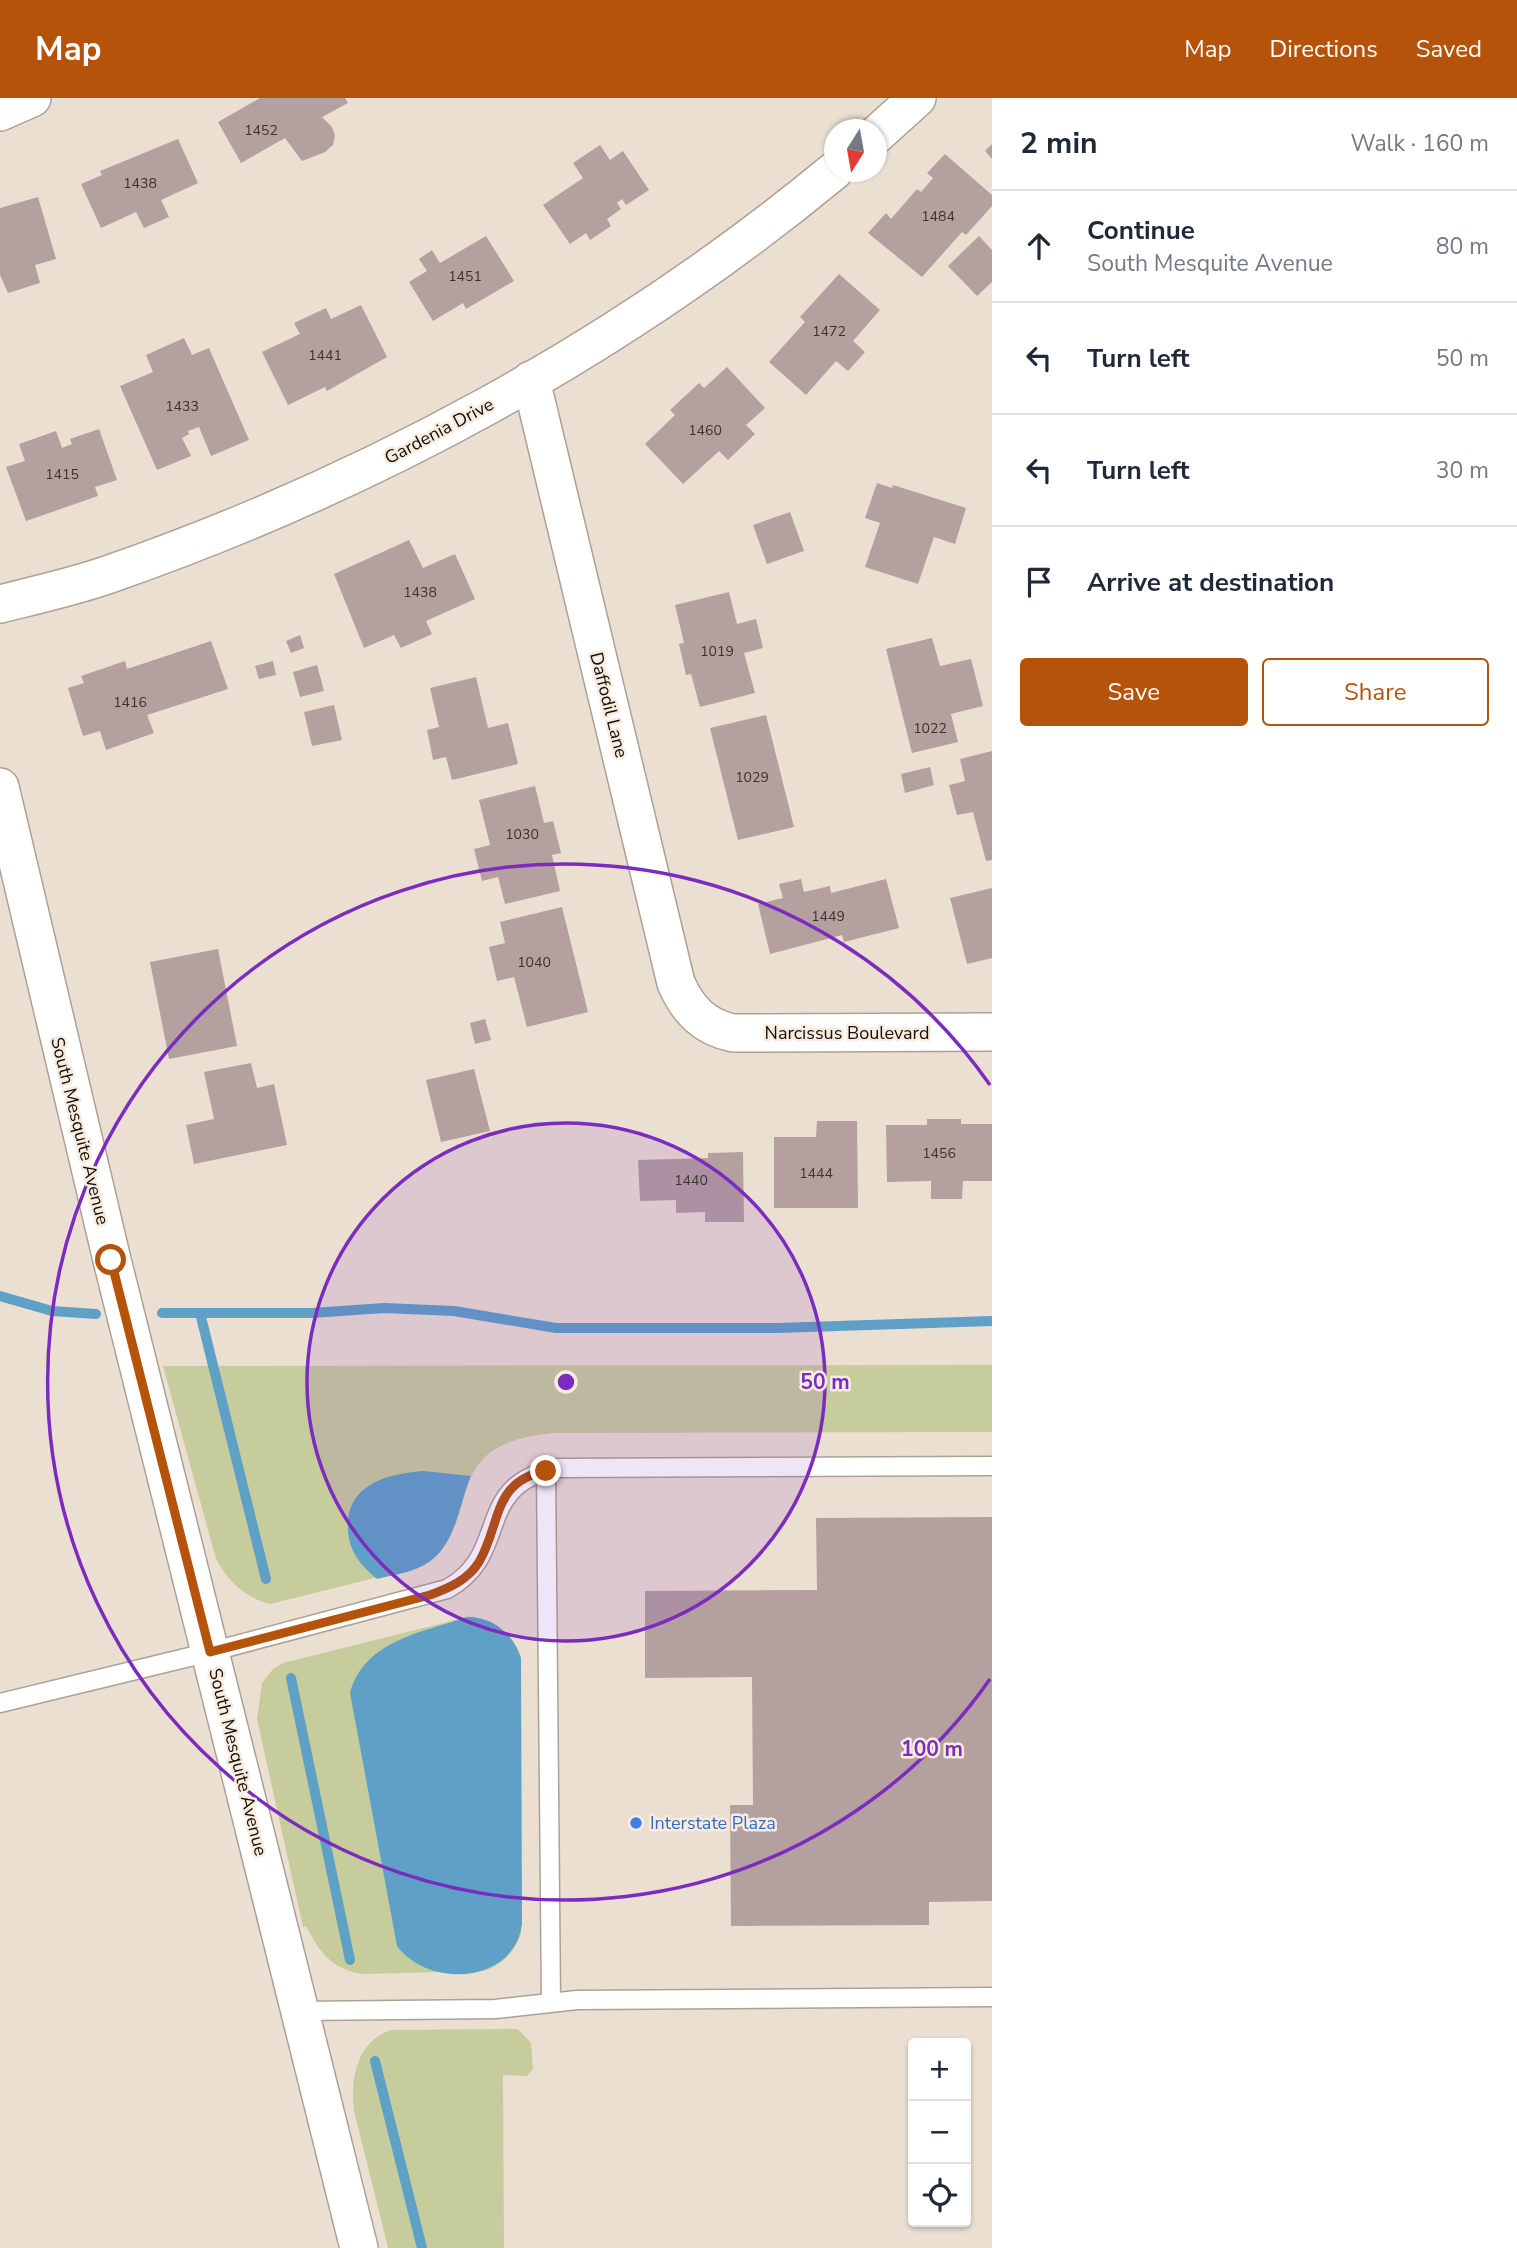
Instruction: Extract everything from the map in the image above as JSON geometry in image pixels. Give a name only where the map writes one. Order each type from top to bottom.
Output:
[{"type":"street","points":[[0,112],[32,98]]},
{"type":"street","points":[[887,126],[917,98]]},
{"type":"street","name":"Gardenia Drive","points":[[0,604],[104,576],[286,506],[467,418],[531,380],[723,256],[824,179]]},
{"type":"street","name":"Daffodil Lane","points":[[531,380],[676,983],[692,1012],[704,1022]]},
{"type":"street","name":"South Mesquite Avenue","points":[[0,787],[111,1260],[359,2248]]},
{"type":"street","name":"Narcissus Boulevard","points":[[704,1022],[719,1030],[752,1034],[992,1032]]},
{"type":"lane","points":[[0,1703],[430,1595],[459,1582],[479,1562],[503,1499],[520,1480],[546,1471],[992,1466]]},
{"type":"lane","points":[[546,1471],[551,2002]]},
{"type":"lane","points":[[300,2011],[495,2009],[551,2002],[992,1997]]},
{"type":"green space","points":[[992,1365],[992,1432],[553,1433],[515,1440],[491,1452],[476,1468],[467,1486],[454,1527],[443,1547],[423,1566],[270,1604],[238,1588],[216,1559],[163,1366]]},
{"type":"green space","points":[[467,1617],[486,1620],[501,1628],[513,1641],[521,1658],[521,1934],[507,1957],[484,1971],[352,1972],[328,1958],[306,1926],[303,1927],[257,1719],[262,1683],[273,1669],[283,1663]]},
{"type":"green space","points":[[518,2029],[531,2043],[533,2069],[527,2076],[503,2075],[504,2248],[388,2248],[354,2111],[353,2086],[363,2052],[379,2035],[391,2030]]},
{"type":"water","points":[[423,1471],[471,1476],[450,1537],[435,1558],[424,1565],[377,1579],[360,1562],[352,1548],[348,1533],[350,1510],[355,1499],[373,1483],[397,1475]]},
{"type":"water","points":[[467,1617],[486,1620],[501,1628],[513,1641],[521,1658],[522,1924],[516,1944],[504,1959],[487,1969],[468,1974],[449,1974],[429,1969],[411,1960],[397,1946],[350,1693],[357,1675],[381,1650],[414,1634]]},
{"type":"building","points":[[260,98],[345,98],[348,103],[322,117],[332,127],[335,136],[333,145],[325,152],[302,161],[285,138],[241,163],[218,122]]},
{"type":"building","points":[[178,139],[198,183],[161,200],[169,217],[144,228],[136,212],[101,228],[81,184],[102,175],[100,171]]},
{"type":"building","points":[[992,144],[992,159],[985,151]]},
{"type":"building","points":[[600,145],[610,160],[623,151],[649,190],[626,205],[622,199],[617,203],[621,209],[607,219],[611,226],[590,240],[586,233],[570,244],[543,205],[583,178],[573,163]]},
{"type":"building","points":[[945,154],[992,195],[992,206],[966,235],[962,232],[922,277],[868,233],[886,213],[891,219],[917,189],[921,192],[933,178],[927,173]]},
{"type":"building","points":[[38,197],[56,259],[35,265],[40,283],[8,293],[0,275],[0,208]]},
{"type":"building","points":[[486,236],[514,281],[466,309],[463,303],[433,321],[409,282],[427,271],[419,259],[432,250],[440,263]]},
{"type":"building","points":[[979,236],[992,250],[992,282],[977,296],[948,266]]},
{"type":"building","points":[[839,274],[880,310],[853,341],[865,352],[848,371],[836,361],[806,395],[769,362],[805,322],[800,317]]},
{"type":"building","points":[[361,305],[387,357],[327,391],[325,387],[288,405],[262,352],[300,334],[294,323],[326,308],[331,319]]},
{"type":"building","points":[[184,338],[192,355],[209,348],[249,440],[211,456],[199,427],[188,431],[189,434],[182,438],[191,456],[157,470],[120,386],[153,372],[146,355]]},
{"type":"building","points":[[727,367],[765,408],[746,425],[755,434],[728,460],[719,451],[683,484],[645,444],[675,415],[670,410],[699,383],[704,388]]},
{"type":"building","points":[[99,429],[117,480],[95,487],[98,496],[26,521],[6,467],[25,461],[19,444],[56,431],[62,448],[72,444],[70,439]]},
{"type":"building","points":[[877,483],[892,488],[893,485],[966,508],[955,544],[934,537],[918,584],[865,567],[880,523],[865,518]]},
{"type":"building","points":[[790,512],[804,551],[767,564],[753,525]]},
{"type":"building","points":[[409,540],[423,568],[455,554],[475,599],[426,621],[432,634],[401,648],[394,635],[364,648],[334,574]]},
{"type":"building","points":[[729,592],[737,624],[756,619],[763,648],[744,653],[755,693],[700,707],[691,674],[686,675],[679,644],[684,643],[675,605]]},
{"type":"building","points":[[300,635],[304,648],[291,653],[286,641]]},
{"type":"building","points":[[932,638],[940,666],[971,659],[983,706],[951,714],[958,742],[912,753],[886,649]]},
{"type":"building","points":[[211,641],[228,689],[147,715],[154,733],[106,750],[100,731],[83,736],[68,688],[84,683],[81,676],[125,661],[127,669]]},
{"type":"building","points":[[273,661],[276,675],[259,679],[255,666]]},
{"type":"building","points":[[317,665],[324,691],[300,697],[293,672]]},
{"type":"building","points":[[476,677],[488,728],[508,723],[518,764],[452,780],[446,757],[433,760],[427,730],[439,727],[430,688]]},
{"type":"building","points":[[334,705],[342,740],[312,746],[304,712]]},
{"type":"building","points":[[766,715],[794,827],[738,840],[710,728]]},
{"type":"building","points":[[992,751],[992,860],[986,861],[973,812],[957,815],[949,785],[965,781],[960,759]]},
{"type":"building","points":[[930,767],[934,785],[905,793],[901,774]]},
{"type":"building","points":[[535,786],[544,823],[553,821],[561,853],[552,855],[560,891],[505,904],[498,877],[482,881],[474,849],[490,845],[479,800]]},
{"type":"building","points":[[801,879],[804,892],[830,886],[831,893],[886,879],[899,928],[844,942],[842,935],[770,954],[758,904],[783,898],[779,884]]},
{"type":"building","points":[[992,888],[992,958],[967,964],[950,898]]},
{"type":"building","points":[[562,907],[588,1012],[527,1027],[514,977],[497,981],[489,947],[505,943],[500,922]]},
{"type":"building","points":[[218,949],[237,1046],[169,1059],[150,962]]},
{"type":"building","points":[[485,1019],[491,1040],[475,1044],[470,1023]]},
{"type":"building","points":[[251,1063],[257,1088],[274,1084],[287,1145],[194,1164],[186,1125],[214,1119],[204,1072]]},
{"type":"building","points":[[474,1069],[490,1131],[441,1142],[426,1080]]},
{"type":"building","points":[[927,1119],[961,1119],[961,1124],[992,1124],[992,1181],[963,1181],[962,1199],[931,1199],[931,1181],[887,1182],[886,1125],[927,1125]]},
{"type":"building","points":[[817,1121],[857,1121],[858,1208],[774,1208],[774,1137],[816,1137]]},
{"type":"building","points":[[743,1152],[744,1222],[705,1222],[705,1212],[676,1213],[676,1200],[640,1201],[638,1160],[708,1158],[708,1153]]},
{"type":"building","points":[[992,1517],[992,1901],[929,1902],[929,1925],[731,1926],[730,1805],[753,1805],[752,1677],[645,1678],[645,1591],[817,1590],[816,1518]]},
{"type":"waterway","points":[[0,1296],[52,1311],[96,1314]]},
{"type":"waterway","points":[[162,1313],[312,1313],[384,1308],[454,1311],[556,1328],[777,1328],[992,1321]]},
{"type":"waterway","points":[[200,1313],[266,1579]]},
{"type":"waterway","points":[[291,1678],[350,1960]]},
{"type":"waterway","points":[[375,2061],[422,2248]]},
{"type":"place","name":"Interstate Plaza","points":[[636,1823]]},
{"type":"route","points":[[111,1260],[210,1652],[447,1589],[471,1573],[479,1562],[503,1499],[520,1480],[546,1471]]}]
